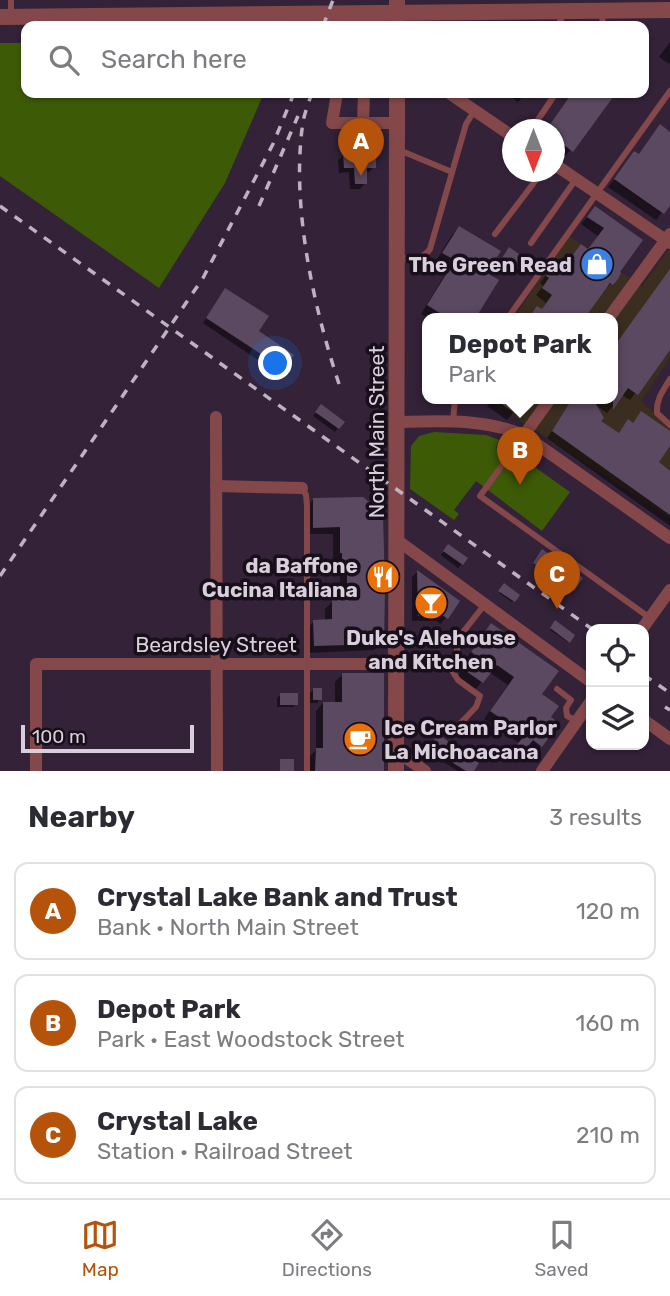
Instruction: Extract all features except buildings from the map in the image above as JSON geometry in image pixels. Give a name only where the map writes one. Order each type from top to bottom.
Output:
[{"type":"street","points":[[6,17],[397,13],[443,16],[473,15],[533,6],[603,18],[635,5],[670,10]]},
{"type":"street","points":[[336,98],[332,123],[397,123]]},
{"type":"street","points":[[363,123],[364,98]]},
{"type":"street","name":"North Main Street","points":[[396,771],[397,98]]},
{"type":"street","points":[[461,98],[502,128]]},
{"type":"street","points":[[565,171],[669,239],[613,313]]},
{"type":"street","points":[[524,435],[546,404]]},
{"type":"street","points":[[216,417],[217,771]]},
{"type":"street","points":[[397,422],[453,421],[506,427],[524,435],[670,538]]},
{"type":"street","points":[[216,486],[302,488]]},
{"type":"street","points":[[397,540],[586,678]]},
{"type":"street","points":[[646,624],[670,590]]},
{"type":"street","name":"Beardsley Street","points":[[37,771],[36,664],[396,664]]},
{"type":"street","points":[[542,771],[586,708]]},
{"type":"street","points":[[649,724],[670,739]]},
{"type":"street","points":[[396,751],[425,771]]},
{"type":"lane","points":[[6,17],[11,0]]},
{"type":"lane","points":[[560,21],[565,11]]},
{"type":"lane","points":[[511,313],[670,91]]},
{"type":"lane","points":[[538,119],[553,98]]},
{"type":"lane","points":[[397,258],[418,259],[425,257],[430,249],[466,124],[475,110]]},
{"type":"lane","points":[[397,150],[452,172]]},
{"type":"lane","points":[[531,243],[576,179]]},
{"type":"lane","points":[[495,234],[534,182]]},
{"type":"lane","points":[[670,379],[658,397],[657,406],[657,413],[670,425]]},
{"type":"lane","points":[[453,421],[455,404]]},
{"type":"lane","points":[[524,435],[480,496],[650,618]]},
{"type":"lane","points":[[302,488],[307,506],[307,771]]},
{"type":"lane","points":[[454,730],[476,706],[480,696],[458,680],[453,672],[457,661],[457,640],[485,604]]},
{"type":"lane","points":[[558,689],[571,700],[566,708],[567,716],[577,721]]},
{"type":"shaded area","points":[[569,236],[642,286],[670,248],[670,357],[641,401],[670,427],[670,518],[495,404],[618,404],[618,313],[517,313]]},
{"type":"green space","points":[[0,43],[21,43],[21,98],[262,98],[225,183],[159,288],[0,176]]},
{"type":"green space","points":[[434,432],[486,435],[499,440],[496,448],[511,458],[515,453],[570,492],[542,531],[476,481],[454,510],[459,514],[454,520],[410,489],[411,446],[419,436]]},
{"type":"railway","points":[[325,21],[333,0]]},
{"type":"railway","points":[[0,576],[203,278],[273,144],[292,98]]},
{"type":"railway","points":[[310,98],[303,124],[300,160],[303,226],[314,293],[340,387]]},
{"type":"railway","points":[[259,206],[298,116]]},
{"type":"railway","points":[[0,206],[586,625]]},
{"type":"railway","points":[[649,678],[670,693]]},
{"type":"railway","points":[[665,707],[670,710]]},
{"type":"place","name":"Crystal Lake Bank and Trust","points":[[361,176]]},
{"type":"place","name":"The Green Read","points":[[597,264]]},
{"type":"place","name":"Depot Park","points":[[520,485]]},
{"type":"place","name":"da Baffone Cucina Italiana","points":[[383,577]]},
{"type":"place","name":"Duke's Alehouse and Kitchen","points":[[431,603]]},
{"type":"place","name":"Crystal Lake","points":[[557,609]]},
{"type":"place","name":"Ice Cream Parlor La Michoacana","points":[[360,739]]}]
